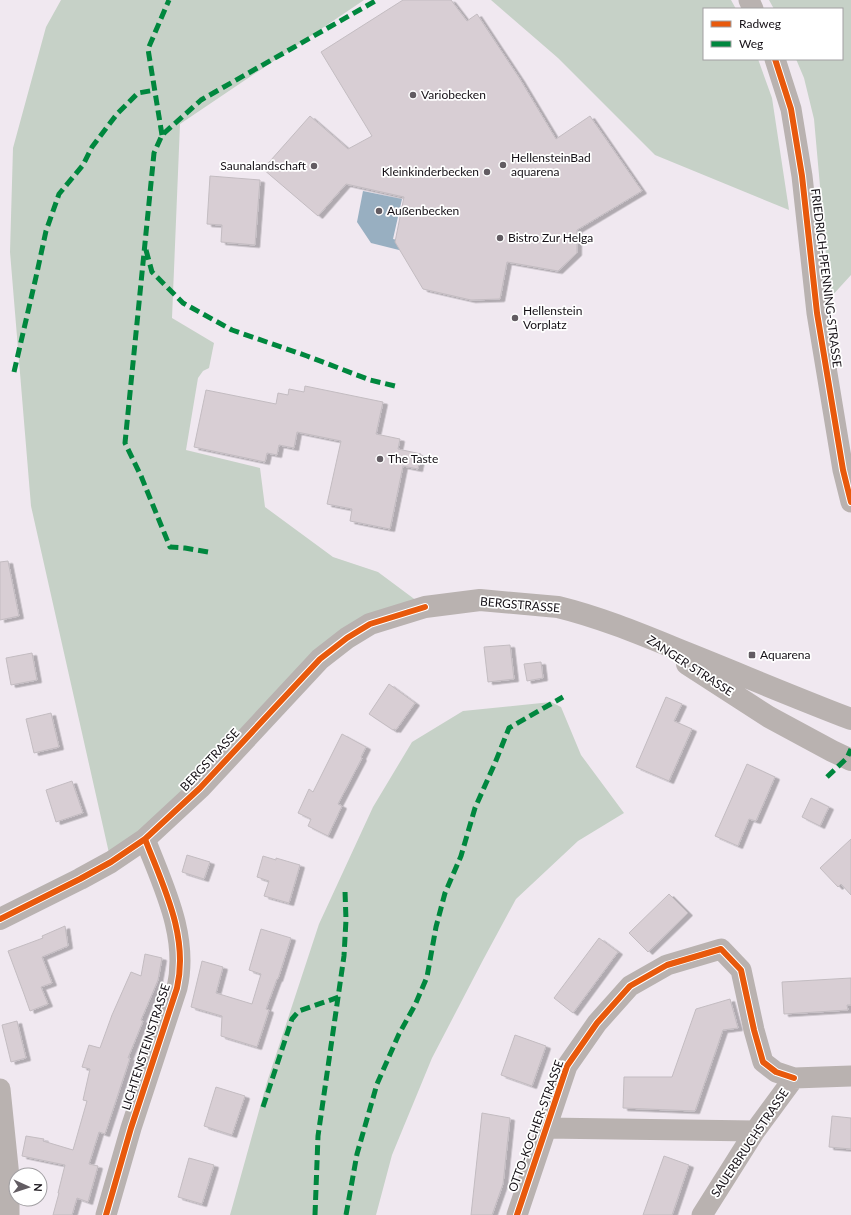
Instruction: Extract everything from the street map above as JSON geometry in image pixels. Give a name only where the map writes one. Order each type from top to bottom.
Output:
[{"type":"street","name":"FRIEDRICH-PFENNING-STRASSE","points":[[775,60],[791,109],[802,176],[817,313],[847,469],[851,502]]},
{"type":"street","name":"BERGSTRASSE","points":[[0,918],[80,879],[111,862],[145,839],[200,788],[320,659],[334,646],[370,624],[425,607],[480,600],[558,607],[593,617],[642,635]]},
{"type":"street","name":"ZANGER STRASSE","points":[[642,635],[847,715]]},
{"type":"street","name":"ZANGER STRASSE","points":[[642,635],[769,717],[851,760]]},
{"type":"street","name":"LICHTENSTEINSTRASSE","points":[[106,1215],[131,1128],[177,988],[180,974],[180,956],[177,930],[167,896],[145,839]]},
{"type":"street","name":"OTTO-KOCHER-STRASSE","points":[[517,1215],[567,1066],[597,1023],[630,986],[667,965],[721,949],[741,970],[754,1030],[763,1062],[776,1072],[794,1078]]},
{"type":"street","name":"SAUERBRUCHSTRASSE","points":[[702,1215],[755,1131],[794,1078],[851,1076]]},
{"type":"street","points":[[0,1089],[9,1177],[9,1215]]},
{"type":"street","name":"OTTO-KOCHER-STRASSE","points":[[546,1128],[755,1131]]},
{"type":"shaded area","points":[[61,0],[364,0],[180,124],[172,318],[214,343],[209,368],[203,371],[198,378],[186,450],[260,468],[265,507],[333,557],[378,572],[425,607],[370,624],[111,862],[31,506],[10,252],[13,148],[46,27]]},
{"type":"shaded area","points":[[491,0],[731,0],[735,8],[703,8],[703,60],[758,60],[772,98],[789,210],[655,155],[558,58]]},
{"type":"shaded area","points":[[769,0],[851,0],[851,275],[830,298],[814,119],[804,78],[796,60],[843,60],[843,8],[773,8]]},
{"type":"shaded area","points":[[551,702],[561,707],[581,755],[624,813],[578,841],[516,899],[432,1058],[392,1155],[376,1215],[230,1215],[267,1082],[319,924],[373,807],[412,742],[463,711]]},
{"type":"water","name":"Außenbecken","points":[[363,191],[402,199],[393,239],[413,244],[411,253],[371,243],[357,222]]},
{"type":"building","name":"HellensteinBad aquarena","points":[[403,0],[451,0],[467,21],[477,14],[520,79],[556,139],[590,116],[642,191],[577,230],[577,253],[558,271],[507,262],[500,299],[471,300],[423,289],[395,242],[404,197],[346,184],[318,216],[263,169],[310,116],[348,149],[372,136],[321,52]]},
{"type":"building","points":[[210,176],[260,180],[255,245],[221,242],[222,225],[207,224]]},
{"type":"building","name":"The Taste","points":[[305,386],[383,402],[376,434],[400,439],[398,449],[421,454],[418,469],[403,466],[390,529],[350,521],[352,509],[327,504],[341,441],[297,432],[294,448],[279,445],[277,455],[267,453],[265,462],[194,447],[206,390],[276,404],[278,393],[288,395],[289,389],[304,392]]},
{"type":"building","points":[[8,561],[19,616],[0,620],[0,562]]},
{"type":"building","points":[[510,645],[514,679],[488,682],[484,647]]},
{"type":"building","points":[[32,653],[37,680],[11,685],[6,658]]},
{"type":"building","points":[[541,662],[543,678],[527,681],[524,664]]},
{"type":"building","points":[[389,684],[415,703],[396,730],[393,730],[369,714]]},
{"type":"building","points":[[666,697],[682,704],[674,721],[692,729],[669,781],[636,767]]},
{"type":"building","points":[[51,713],[59,747],[34,753],[26,719]]},
{"type":"building","points":[[342,734],[366,747],[361,757],[362,758],[338,804],[342,806],[328,836],[308,826],[311,819],[298,813],[309,789],[313,792]]},
{"type":"building","points":[[747,764],[775,777],[756,821],[749,819],[738,846],[715,836]]},
{"type":"building","points":[[72,781],[83,813],[56,822],[46,790]]},
{"type":"building","points":[[811,798],[829,807],[820,826],[802,817]]},
{"type":"building","points":[[851,839],[851,895],[841,884],[838,887],[820,868]]},
{"type":"building","points":[[187,855],[210,862],[204,879],[182,872]]},
{"type":"building","points":[[263,856],[300,865],[289,903],[264,896],[269,881],[257,877]]},
{"type":"building","points":[[669,894],[688,913],[648,952],[629,933]]},
{"type":"building","points":[[65,926],[68,946],[42,957],[52,983],[41,987],[48,1004],[30,1011],[8,951],[43,938],[42,936]]},
{"type":"building","points":[[261,929],[291,938],[278,979],[266,1009],[269,1010],[257,1047],[221,1036],[222,1016],[191,1007],[202,961],[223,967],[216,993],[252,1004],[261,974],[249,970]]},
{"type":"building","points":[[599,938],[618,952],[573,1013],[554,998]]},
{"type":"building","points":[[145,954],[162,958],[158,980],[141,1020],[143,1021],[128,1058],[130,1058],[105,1134],[99,1132],[89,1164],[98,1166],[88,1202],[77,1198],[72,1215],[53,1215],[65,1165],[22,1156],[26,1136],[44,1139],[43,1141],[73,1150],[87,1101],[83,1100],[90,1069],[82,1067],[89,1045],[100,1048],[112,1015],[131,972],[141,976]]},
{"type":"building","points":[[851,978],[851,1005],[847,1005],[848,1010],[784,1014],[782,982]]},
{"type":"building","points":[[730,999],[738,1028],[723,1030],[695,1111],[623,1108],[624,1077],[672,1077],[696,1009]]},
{"type":"building","points":[[17,1021],[26,1058],[11,1062],[2,1025]]},
{"type":"building","points":[[515,1035],[546,1046],[532,1086],[501,1075]]},
{"type":"building","points":[[216,1087],[245,1096],[232,1135],[204,1126]]},
{"type":"building","points":[[482,1113],[510,1118],[503,1184],[492,1215],[471,1215]]},
{"type":"building","points":[[832,1116],[851,1118],[851,1149],[829,1147]]},
{"type":"building","points":[[664,1156],[689,1165],[672,1215],[643,1215]]},
{"type":"building","points":[[189,1158],[214,1165],[202,1204],[178,1197]]},
{"type":"marked path","points":[[162,135],[148,49],[169,0]]},
{"type":"marked path","points":[[208,552],[170,547],[141,476],[125,443],[154,153],[162,135],[201,100],[377,0]]},
{"type":"marked path","points":[[14,372],[46,231],[59,194],[83,165],[92,147],[117,114],[138,93],[155,90]]},
{"type":"marked path","points":[[146,250],[152,272],[183,303],[232,330],[370,380],[399,387]]},
{"type":"marked path","points":[[346,1215],[357,1154],[377,1084],[399,1034],[415,1005],[427,977],[436,927],[445,893],[461,856],[475,808],[509,728],[563,697]]},
{"type":"marked path","points":[[827,777],[847,758],[851,749]]},
{"type":"marked path","points":[[315,1215],[318,1136],[344,956],[346,920],[345,891]]},
{"type":"marked path","points":[[263,1107],[292,1019],[299,1011],[339,997]]},
{"type":"cycle path","points":[[775,60],[791,109],[802,176],[817,313],[843,470],[851,502]]},
{"type":"cycle path","points":[[0,919],[111,862],[145,839],[200,788],[320,659],[347,638],[370,624],[425,607]]},
{"type":"cycle path","points":[[106,1215],[131,1128],[177,988],[180,969],[180,949],[177,930],[166,893],[145,839]]},
{"type":"cycle path","points":[[517,1215],[567,1066],[597,1023],[630,986],[667,965],[721,949],[741,970],[754,1030],[763,1062],[776,1072],[794,1078]]},
{"type":"place","name":"Variobecken","points":[[413,95]]},
{"type":"place","name":"HellensteinBad aquarena","points":[[503,165]]},
{"type":"place","name":"Saunalandschaft","points":[[314,166]]},
{"type":"place","name":"Kleinkinderbecken","points":[[487,172]]},
{"type":"place","name":"Außenbecken","points":[[379,211]]},
{"type":"place","name":"Bistro Zur Helga","points":[[500,238]]},
{"type":"place","name":"Hellenstein Vorplatz","points":[[515,318]]},
{"type":"place","name":"The Taste","points":[[380,459]]},
{"type":"place","name":"Aquarena","points":[[752,655]]}]
